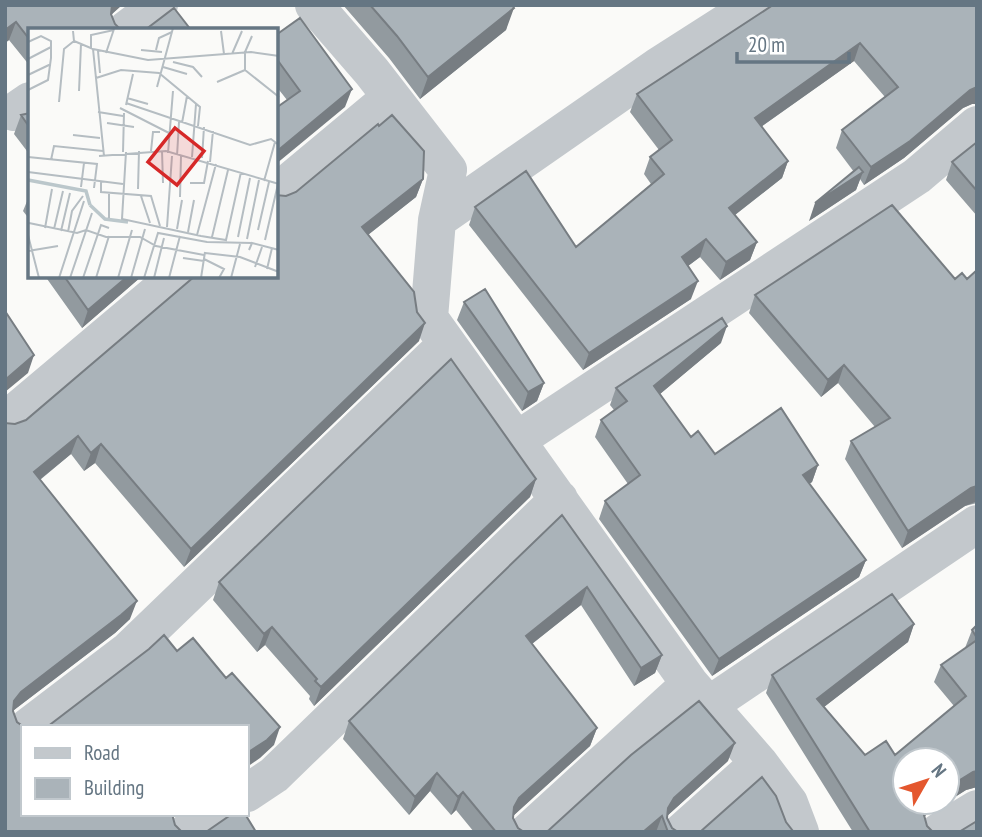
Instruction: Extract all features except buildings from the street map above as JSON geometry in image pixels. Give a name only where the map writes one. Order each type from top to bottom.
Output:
[{"type":"street","points":[[129,28],[159,5]]},
{"type":"street","points":[[314,5],[372,72],[448,170],[438,220],[429,318],[699,695],[759,763],[789,803],[800,832]]},
{"type":"street","points":[[438,220],[657,67],[754,5]]},
{"type":"street","points":[[278,191],[390,98]]},
{"type":"street","points":[[517,440],[917,176],[977,125]]},
{"type":"street","points":[[5,421],[175,278]]},
{"type":"street","points":[[31,725],[129,650],[447,344]]},
{"type":"street","points":[[248,792],[274,775],[559,499]]},
{"type":"street","points":[[528,832],[699,695],[977,524]]},
{"type":"street","points":[[5,742],[21,731]]},
{"type":"street","points":[[681,832],[759,763]]},
{"type":"street","points":[[939,832],[977,809]]},
{"type":"street","points":[[187,832],[211,816]]}]
